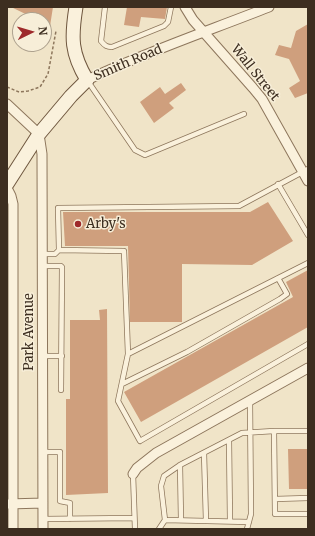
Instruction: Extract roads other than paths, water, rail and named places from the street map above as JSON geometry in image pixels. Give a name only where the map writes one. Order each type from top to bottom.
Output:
[{"type":"main road","points":[[76,7],[73,22],[72,41],[78,65],[87,80]]},
{"type":"main road","name":"Smith Road","points":[[7,184],[39,134],[71,96],[87,80]]},
{"type":"street","name":"Wall Street","points":[[185,7],[193,20],[262,99],[305,170],[308,181]]},
{"type":"street","name":"Smith Road","points":[[87,80],[141,56],[269,7]]},
{"type":"street","points":[[7,104],[39,134]]},
{"type":"street","name":"Park Avenue","points":[[39,134],[42,154],[43,529]]},
{"type":"street","name":"Park Avenue","points":[[7,188],[13,204],[10,504],[13,529]]},
{"type":"street","points":[[133,474],[137,468],[156,453],[308,368]]},
{"type":"street","points":[[10,504],[43,503]]},
{"type":"lane","points":[[105,7],[101,41],[104,46],[108,47],[112,47],[164,26],[168,22],[171,7]]},
{"type":"lane","points":[[87,80],[135,150],[145,155],[244,114]]},
{"type":"lane","points":[[59,250],[58,208],[239,206],[305,170]]},
{"type":"lane","points":[[278,184],[308,235]]},
{"type":"lane","points":[[42,254],[55,254],[59,250],[124,251],[128,354],[118,401],[140,441],[308,344]]},
{"type":"lane","points":[[128,354],[308,263]]},
{"type":"lane","points":[[42,266],[62,267],[61,390]]},
{"type":"lane","points":[[122,384],[187,352],[280,299],[287,294],[278,278]]},
{"type":"lane","points":[[42,356],[62,356]]},
{"type":"lane","points":[[247,529],[251,514],[250,401]]},
{"type":"lane","points":[[274,431],[275,514],[308,514]]},
{"type":"lane","points":[[159,529],[165,520],[161,486],[162,481],[164,476],[180,465],[242,433],[308,431]]},
{"type":"lane","points":[[229,440],[230,521]]},
{"type":"lane","points":[[43,452],[60,452],[60,501],[70,503],[70,519]]},
{"type":"lane","points":[[204,453],[206,521]]},
{"type":"lane","points":[[180,465],[181,520]]},
{"type":"lane","points":[[133,474],[135,529]]},
{"type":"lane","points":[[275,499],[308,498]]},
{"type":"lane","points":[[42,519],[134,518]]},
{"type":"lane","points":[[165,520],[249,522]]},
{"type":"place","name":"Arby's","points":[[78,224]]}]
